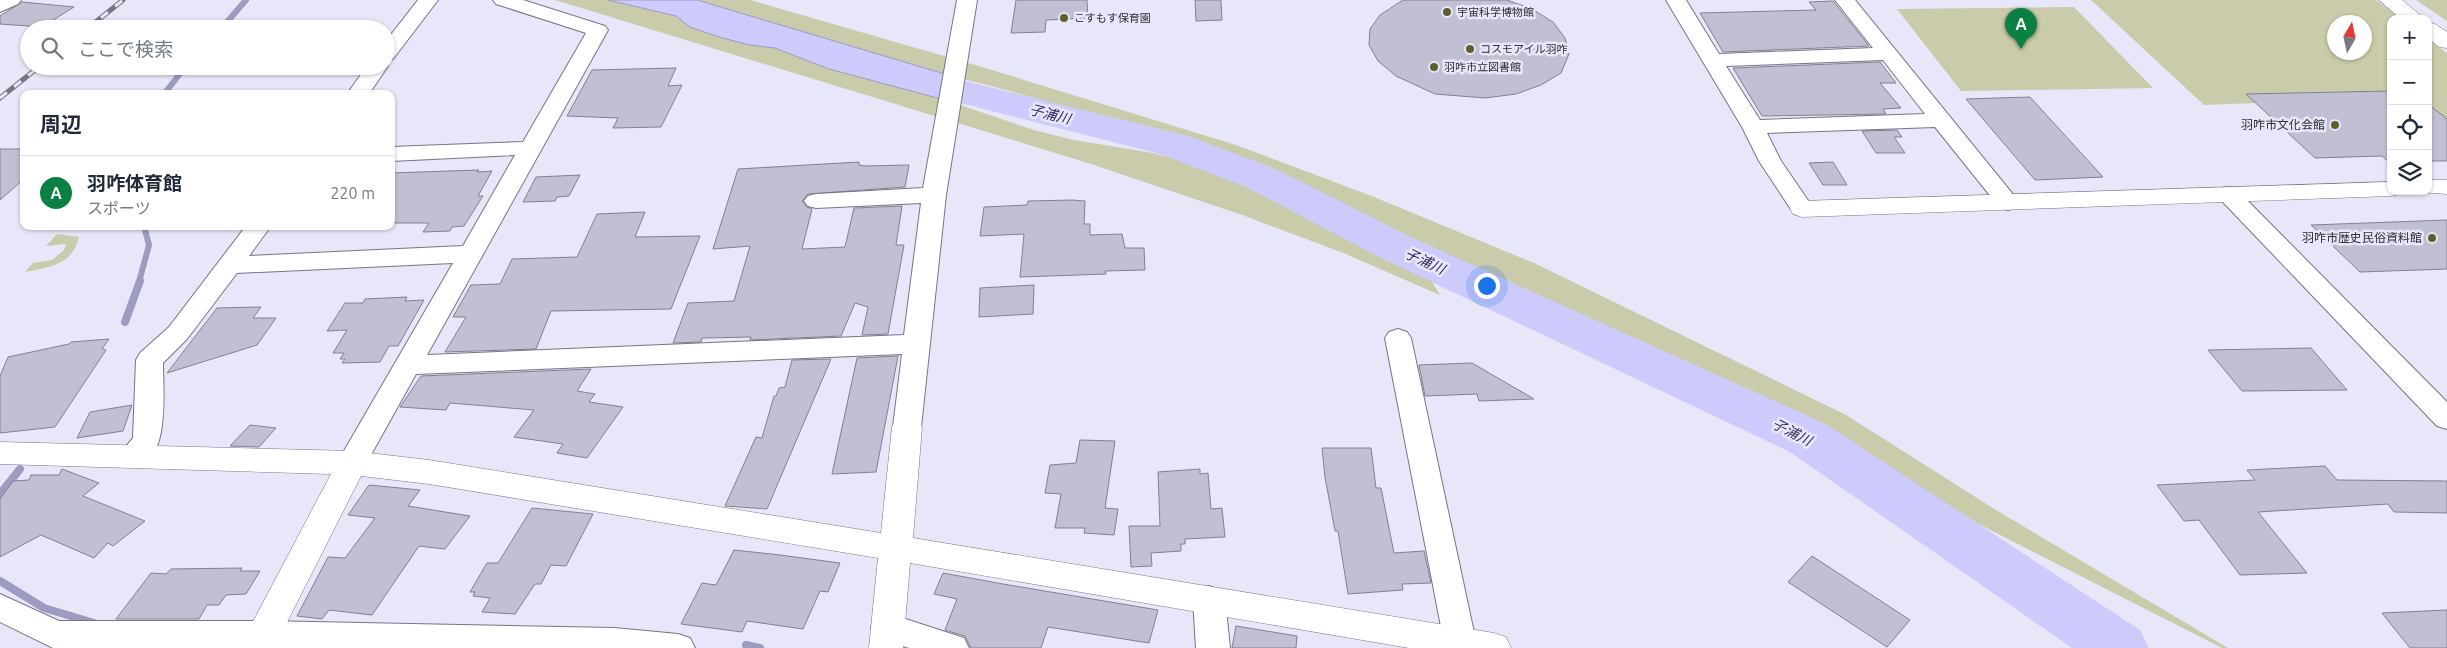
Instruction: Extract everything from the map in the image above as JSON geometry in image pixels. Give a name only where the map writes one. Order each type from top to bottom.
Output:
[{"type":"street","points":[[0,6],[11,0]]},
{"type":"street","points":[[395,44],[428,0]]},
{"type":"street","points":[[260,641],[352,463],[598,30],[503,0]]},
{"type":"street","points":[[952,648],[886,638],[907,427],[934,195],[967,0]]},
{"type":"street","points":[[1676,0],[1753,127],[1770,161],[1802,209],[2387,189]]},
{"type":"street","points":[[1845,0],[2008,203]]},
{"type":"street","points":[[2389,0],[2410,15]]},
{"type":"street","points":[[2432,31],[2447,42]]},
{"type":"street","points":[[1712,60],[1888,54]]},
{"type":"street","points":[[361,90],[372,75]]},
{"type":"street","points":[[1753,127],[1942,120]]},
{"type":"street","points":[[395,154],[530,148]]},
{"type":"street","points":[[2432,187],[2447,186]]},
{"type":"street","points":[[2228,194],[2447,419]]},
{"type":"street","points":[[816,201],[934,195]]},
{"type":"street","points":[[133,456],[143,447],[147,438],[150,360],[178,333],[256,230]]},
{"type":"street","points":[[229,265],[471,254]]},
{"type":"street","points":[[1398,338],[1460,642]]},
{"type":"street","points":[[408,365],[917,344]]},
{"type":"street","points":[[0,453],[352,463],[429,472],[1209,599],[1494,648]]},
{"type":"street","points":[[1209,599],[1213,648]]},
{"type":"street","points":[[0,607],[52,641],[614,642],[678,648]]},
{"type":"green space","points":[[555,0],[608,0],[676,16],[690,27],[749,45],[775,48],[829,69],[945,100],[1034,130],[1074,140],[1153,153],[1205,167],[1253,185],[1431,280],[1440,295],[1341,252],[1245,216],[1088,163]]},
{"type":"green space","points":[[697,0],[750,0],[982,67],[1236,145],[1374,197],[1534,263],[1846,415],[1996,510],[2228,648],[2222,648],[1967,518],[1814,425],[1792,422],[1704,378],[1693,365],[1393,237],[1366,217],[1345,210],[1251,164],[1132,126],[1006,90],[894,61]]},
{"type":"green space","points":[[2091,0],[2376,0],[2396,15],[2387,15],[2387,98],[2204,105]]},
{"type":"green space","points":[[2416,0],[2447,0],[2447,21]]},
{"type":"green space","points":[[2074,7],[2153,88],[1961,91],[1897,9]]},
{"type":"green space","points":[[2432,42],[2447,53],[2447,121],[2432,109]]},
{"type":"green space","points":[[57,234],[79,237],[71,254],[59,263],[25,272],[33,263],[52,260],[64,250],[66,244],[46,246]]},
{"type":"water","points":[[608,0],[697,0],[948,75],[945,100],[829,69],[775,48],[749,45],[719,37],[690,27],[676,16]]},
{"type":"building","points":[[1016,0],[1087,0],[1088,18],[1046,20],[1045,32],[1011,33]]},
{"type":"building","points":[[1195,0],[1221,0],[1222,20],[1196,21]]},
{"type":"building","name":"コスモアイル羽咋","points":[[1403,0],[1507,0],[1532,9],[1553,22],[1565,38],[1569,54],[1561,73],[1541,85],[1516,94],[1485,98],[1435,94],[1396,76],[1378,61],[1369,45],[1370,29],[1380,15]]},
{"type":"building","points":[[1833,1],[1869,46],[1723,52],[1700,13],[1816,10],[1809,2]]},
{"type":"building","points":[[22,2],[74,7],[53,20],[20,20],[20,25],[0,24],[0,16]]},
{"type":"building","points":[[1880,62],[1896,83],[1880,83],[1901,108],[1883,109],[1886,114],[1762,116],[1733,68]]},
{"type":"building","points":[[676,68],[668,86],[682,85],[661,127],[613,128],[618,118],[567,116],[592,70]]},
{"type":"building","name":"羽咋市文化会館","points":[[2387,91],[2387,160],[2382,156],[2315,158],[2246,94]]},
{"type":"building","points":[[2030,97],[2103,177],[2035,180],[1966,99]]},
{"type":"building","points":[[2432,107],[2447,119],[2447,161],[2432,161]]},
{"type":"building","points":[[1897,130],[1902,137],[1894,137],[1905,153],[1876,153],[1862,131]]},
{"type":"building","points":[[0,149],[20,149],[20,182],[0,200]]},
{"type":"building","points":[[859,162],[859,165],[865,166],[909,165],[905,187],[808,194],[802,201],[807,207],[812,209],[802,249],[845,247],[854,208],[902,206],[896,245],[904,245],[888,334],[862,335],[868,307],[855,303],[841,336],[750,340],[751,337],[702,338],[701,342],[673,343],[688,303],[734,301],[750,246],[713,249],[738,169]]},
{"type":"building","points":[[1833,162],[1847,185],[1823,185],[1809,163]]},
{"type":"building","points":[[492,171],[478,196],[483,196],[464,226],[452,227],[450,231],[423,232],[429,223],[395,223],[395,173]]},
{"type":"building","points":[[580,175],[569,196],[557,197],[555,201],[523,202],[536,177]]},
{"type":"building","points":[[1028,201],[1085,201],[1084,224],[1090,224],[1090,235],[1122,234],[1125,248],[1144,248],[1145,270],[1105,271],[1106,274],[1020,277],[1024,234],[980,236],[984,207],[1027,205]]},
{"type":"building","points":[[645,212],[635,237],[700,236],[671,309],[551,311],[536,349],[445,352],[466,317],[453,317],[471,285],[500,284],[512,259],[577,257],[597,214]]},
{"type":"building","points":[[2447,220],[2447,269],[2360,272],[2311,225]]},
{"type":"building","points":[[1034,285],[1033,314],[979,317],[980,288]]},
{"type":"building","points":[[407,297],[405,301],[424,300],[398,346],[389,346],[380,362],[342,363],[345,359],[340,359],[344,353],[333,353],[347,330],[327,331],[345,303],[363,303],[365,299]]},
{"type":"building","points":[[261,307],[253,318],[276,318],[257,345],[167,373],[217,308]]},
{"type":"building","points":[[109,339],[102,349],[106,350],[55,427],[0,433],[0,376],[8,357],[71,342]]},
{"type":"building","points":[[2311,348],[2347,390],[2242,391],[2208,350]]},
{"type":"building","points":[[898,356],[876,472],[832,474],[857,358]]},
{"type":"building","points":[[831,359],[767,509],[725,506],[756,437],[762,438],[774,396],[776,396],[779,388],[785,387],[792,360]]},
{"type":"building","points":[[1472,363],[1534,399],[1479,401],[1477,394],[1425,396],[1419,365]]},
{"type":"building","points":[[591,369],[577,391],[595,394],[589,402],[623,407],[587,458],[557,453],[563,444],[514,437],[534,410],[450,403],[446,410],[400,407],[421,376]]},
{"type":"building","points":[[132,405],[123,431],[77,438],[90,412]]},
{"type":"building","points":[[250,425],[276,428],[259,447],[230,446]]},
{"type":"building","points":[[1080,440],[1115,441],[1105,508],[1118,509],[1114,535],[1084,533],[1085,528],[1055,528],[1061,494],[1045,493],[1050,465],[1076,463]]},
{"type":"building","points":[[1322,448],[1371,448],[1376,488],[1381,488],[1394,553],[1424,551],[1431,583],[1402,584],[1403,590],[1348,594],[1338,531],[1335,531],[1325,477]]},
{"type":"building","points":[[2325,466],[2337,480],[2447,481],[2447,513],[2394,512],[2388,504],[2258,512],[2307,573],[2240,575],[2199,520],[2184,521],[2157,485],[2255,480],[2247,470]]},
{"type":"building","points":[[62,469],[99,483],[83,496],[145,521],[113,546],[108,543],[94,558],[41,535],[0,557],[0,499],[13,481],[29,480],[31,475],[59,475]]},
{"type":"building","points":[[1200,469],[1200,474],[1208,473],[1211,509],[1222,508],[1225,537],[1185,539],[1185,544],[1181,544],[1181,551],[1151,553],[1152,566],[1131,567],[1129,526],[1160,526],[1158,472]]},
{"type":"building","points":[[369,485],[420,490],[408,506],[470,516],[445,549],[419,546],[372,615],[329,610],[322,619],[297,616],[328,557],[345,558],[375,518],[348,515]]},
{"type":"building","points":[[532,508],[593,514],[566,566],[551,565],[541,584],[535,584],[515,614],[482,612],[490,598],[473,596],[475,592],[470,592],[487,563],[498,563]]},
{"type":"building","points":[[734,550],[840,563],[828,592],[820,591],[803,629],[747,621],[742,632],[681,624],[702,583],[716,585]]},
{"type":"building","points":[[1812,556],[1910,620],[1887,647],[1788,582]]},
{"type":"building","points":[[242,568],[240,571],[260,571],[246,594],[226,595],[219,605],[207,605],[199,619],[116,619],[151,573],[166,574],[171,569]]},
{"type":"building","points":[[943,573],[1158,610],[1149,643],[1048,627],[1041,648],[971,648],[965,636],[945,630],[957,599],[934,594]]},
{"type":"building","points":[[2447,610],[2447,648],[2410,648],[2382,613]]},
{"type":"building","points":[[1236,626],[1297,636],[1296,648],[1232,648]]},
{"type":"waterway","points":[[229,20],[246,0]]},
{"type":"waterway","name":"子浦川","points":[[901,73],[947,88],[1174,145],[1261,178],[1397,248],[1808,438],[2119,648]]},
{"type":"waterway","points":[[167,90],[179,75]]},
{"type":"waterway","points":[[139,282],[149,245],[145,230]]},
{"type":"waterway","points":[[125,322],[140,281]]},
{"type":"waterway","points":[[0,494],[20,469]]},
{"type":"waterway","points":[[0,581],[44,608],[94,623]]},
{"type":"waterway","points":[[746,645],[760,648]]},
{"type":"railway","points":[[98,20],[123,0]]},
{"type":"railway","points":[[0,98],[29,75]]},
{"type":"place","name":"宇宙科学博物館","points":[[1447,12]]},
{"type":"place","name":"こすもす保育園","points":[[1064,18]]},
{"type":"place","name":"コスモアイル羽咋","points":[[1470,49]]},
{"type":"place","name":"羽咋体育館","points":[[2021,49]]},
{"type":"place","name":"羽咋市立図書館","points":[[1434,67]]},
{"type":"place","name":"羽咋市文化会館","points":[[2335,125]]},
{"type":"place","name":"羽咋市歴史民俗資料館","points":[[2432,238]]}]
